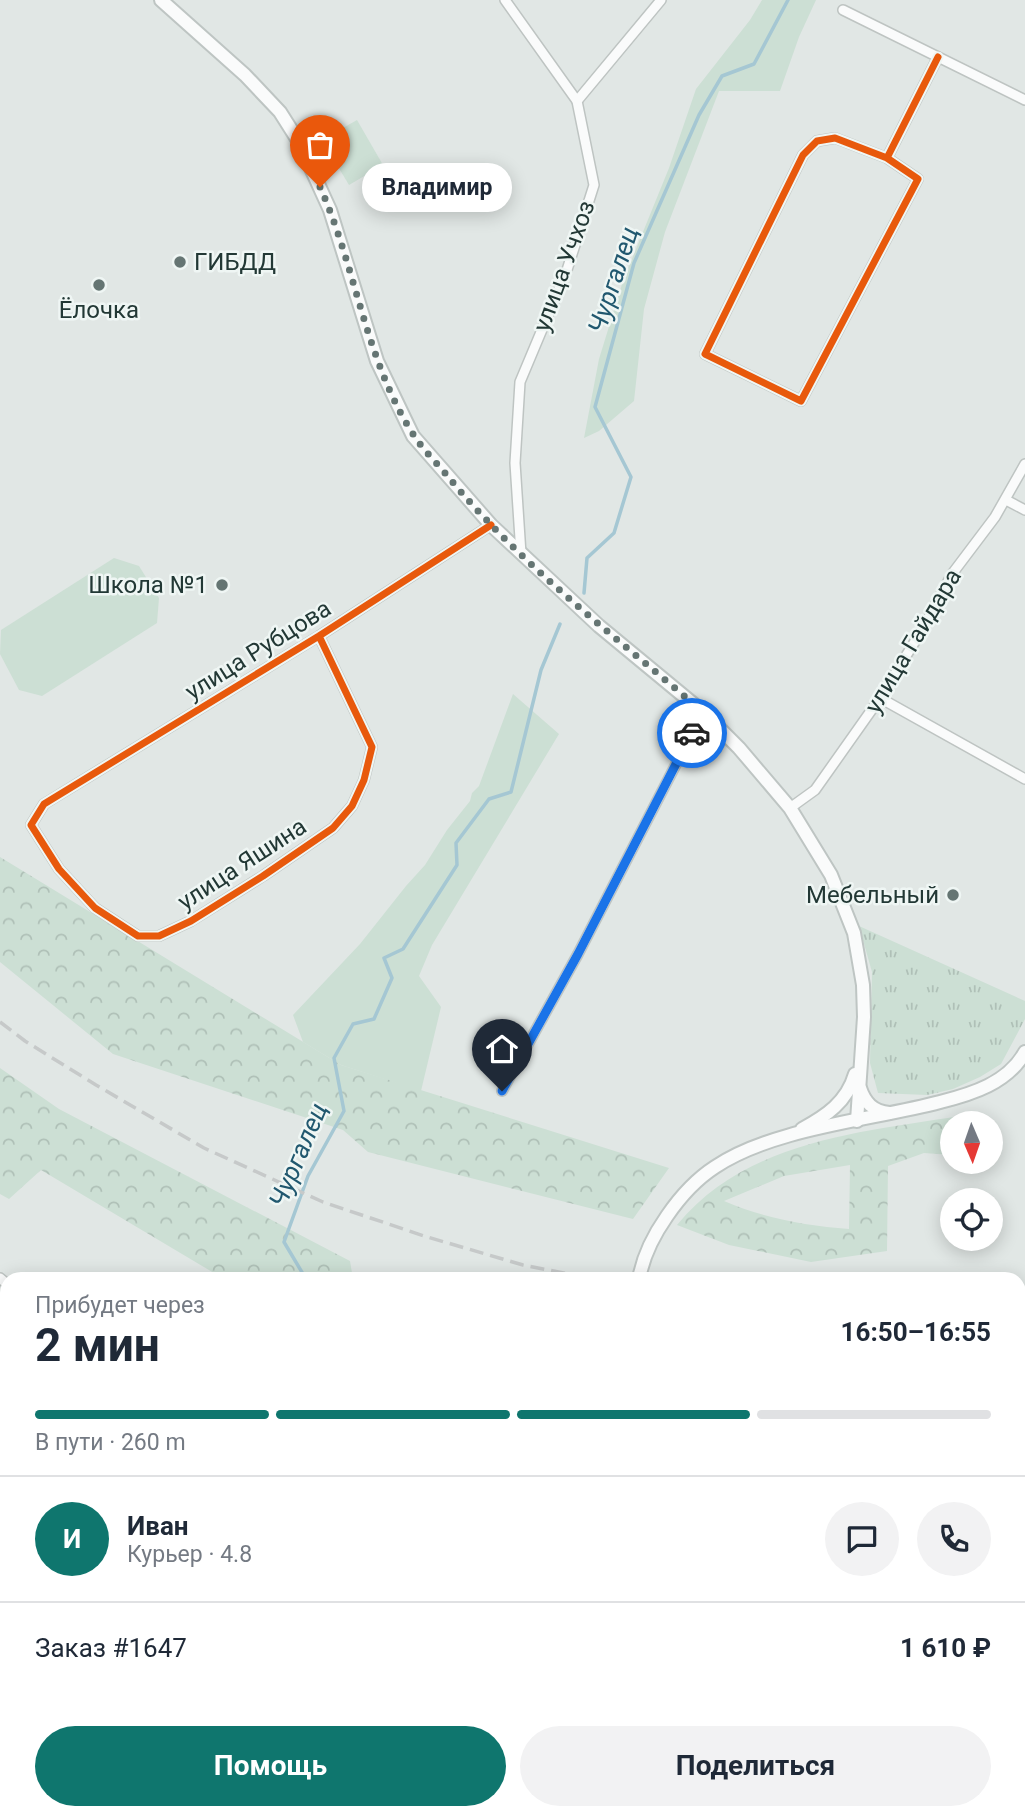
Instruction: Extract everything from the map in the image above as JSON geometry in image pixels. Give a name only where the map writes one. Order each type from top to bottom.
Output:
[{"type":"main road","points":[[161,0],[245,75],[280,111],[299,142],[330,210],[377,361],[413,436],[491,525],[599,625],[703,712],[739,748],[790,808],[831,875],[854,933],[863,985],[864,1017],[856,1121]]},
{"type":"main road","points":[[641,1272],[648,1248],[659,1228],[690,1188],[715,1167],[736,1155],[792,1135],[893,1114],[980,1090],[1011,1072],[1025,1052]]},
{"type":"main road","points":[[792,1135],[835,1108],[846,1095],[861,1053]]},
{"type":"main road","points":[[859,1084],[862,1096],[869,1106],[879,1112],[893,1114]]},
{"type":"street","name":"улица Учхоз","points":[[505,0],[577,101],[594,185],[567,270],[520,382],[515,463],[521,554]]},
{"type":"street","points":[[577,101],[662,0]]},
{"type":"street","points":[[843,10],[1025,100]]},
{"type":"street","points":[[887,158],[938,57]]},
{"type":"street","points":[[835,138],[887,158],[918,179],[800,401],[705,354],[803,155],[817,141],[835,138]]},
{"type":"street","name":"улица Гайдара","points":[[790,808],[815,790],[880,698],[922,630],[952,574],[1006,500],[1025,464]]},
{"type":"street","points":[[1006,500],[1025,510]]},
{"type":"street","name":"улица Рубцова","points":[[44,804],[319,636],[491,525]]},
{"type":"street","name":"улица Яшина","points":[[44,804],[31,825],[60,869],[95,908],[138,936],[159,936],[191,921],[332,828],[352,806],[364,780],[372,747],[319,636]]},
{"type":"street","points":[[880,698],[1025,779]]},
{"type":"street","points":[[502,1091],[578,954],[703,712]]},
{"type":"green space","points":[[762,0],[816,0],[799,37],[780,91],[719,91],[665,232],[644,309],[634,401],[599,431],[584,438],[599,359],[623,281],[669,168],[696,89],[750,20]]},
{"type":"green space","points":[[357,120],[383,165],[349,185],[322,140]]},
{"type":"green space","points":[[114,558],[139,566],[159,598],[157,623],[42,696],[19,690],[0,654],[1,630]]},
{"type":"green space","points":[[513,694],[559,734],[432,945],[419,976],[441,1007],[421,1091],[341,1065],[303,1042],[293,1015],[360,944],[425,865],[447,830],[470,801],[472,793],[479,786]]},
{"type":"green space","points":[[0,857],[341,1065],[669,1168],[633,1219],[368,1152],[343,1130],[113,1054],[0,962]]},
{"type":"green space","points":[[859,926],[1025,1001],[1025,1019],[1001,1064],[953,1089],[927,1095],[878,1093],[870,1063],[872,972]]},
{"type":"green space","points":[[0,1068],[59,1109],[350,1261],[352,1272],[212,1272],[41,1170],[9,1199],[0,1194]]},
{"type":"green space","points":[[940,1119],[940,1154],[924,1153],[888,1166],[887,1251],[811,1262],[729,1245],[677,1225],[705,1197],[736,1175],[770,1158],[807,1145],[883,1128]],"holes":[[[850,1165],[849,1229],[817,1226],[754,1212],[724,1201],[784,1176]]]},
{"type":"waterway","name":"Чургалец","points":[[584,593],[587,558],[614,533],[631,477],[595,407],[634,263],[699,115],[722,76],[754,64],[788,0]]},
{"type":"waterway","name":"Чургалец","points":[[302,1272],[284,1242],[308,1176],[344,1111],[334,1058],[353,1024],[374,1019],[392,978],[384,958],[403,949],[457,865],[456,843],[489,799],[511,792],[541,670],[560,624]]},
{"type":"railway","points":[[0,1022],[25,1041],[96,1085],[204,1148],[323,1202],[424,1236],[523,1265],[558,1272]]},
{"type":"cycle path","points":[[887,158],[835,138],[817,141],[803,155],[705,354],[801,401],[918,179],[887,158],[938,57]]},
{"type":"cycle path","points":[[319,636],[372,747],[364,780],[352,806],[333,828],[263,876],[191,921],[159,936],[138,936],[95,908],[59,869],[31,825],[44,804],[319,636],[491,525]]},
{"type":"way so far","points":[[320,187],[354,282],[377,361],[413,436],[491,525],[599,625],[703,712],[692,733]]},
{"type":"place","name":"Владимир","points":[[320,187]]},
{"type":"place","name":"ГИБДД","points":[[180,262]]},
{"type":"place","name":"Ёлочка","points":[[99,285]]},
{"type":"place","name":"Школа №1","points":[[222,585]]},
{"type":"place","name":"Мебельный","points":[[953,895]]},
{"type":"route","points":[[502,1091],[578,954],[692,733]]}]
